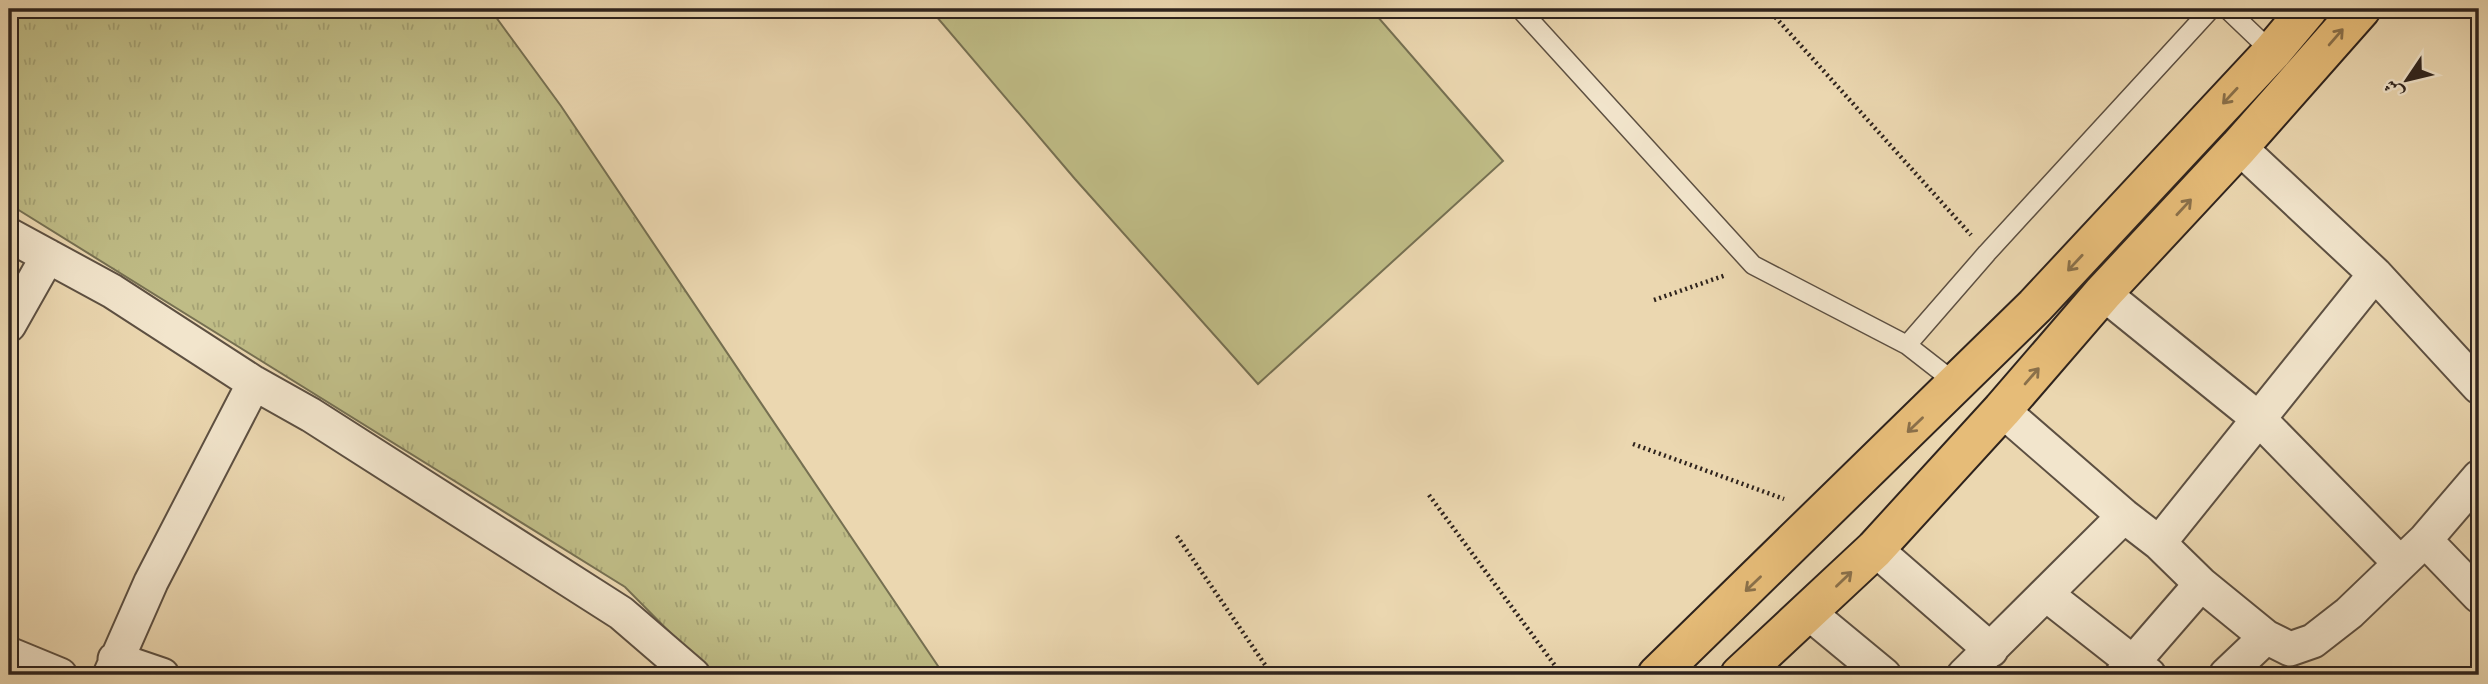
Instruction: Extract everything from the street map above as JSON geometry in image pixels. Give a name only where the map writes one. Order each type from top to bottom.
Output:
[{"type":"main road","points":[[1657,675],[2035,306],[2272,52],[2308,9]]},
{"type":"main road","points":[[1740,675],[1875,549],[2361,9]]},
{"type":"street","points":[[2239,147],[2375,274],[2479,387]]},
{"type":"street","points":[[9,235],[112,291],[621,613],[693,675]]},
{"type":"street","points":[[9,325],[48,256]]},
{"type":"street","points":[[2159,543],[2375,274]]},
{"type":"street","points":[[2103,293],[2260,420],[2397,560],[2414,551]]},
{"type":"street","points":[[162,675],[113,667],[151,582],[254,383]]},
{"type":"street","points":[[2002,410],[2159,543],[2202,584],[2266,637],[2290,649],[2313,641],[2349,613],[2414,551],[2479,477]]},
{"type":"street","points":[[1964,675],[2124,516]]},
{"type":"street","points":[[1875,549],[1991,650]]},
{"type":"street","points":[[2414,551],[2479,596]]},
{"type":"street","points":[[2047,595],[2134,671],[2202,584]]},
{"type":"street","points":[[1809,613],[1884,675]]},
{"type":"street","points":[[2226,675],[2266,637]]},
{"type":"street","points":[[9,654],[60,675]]},
{"type":"lane","points":[[1520,9],[1753,265],[1907,345],[1957,384]]},
{"type":"lane","points":[[1907,345],[1987,253],[2211,9]]},
{"type":"lane","points":[[2227,9],[2272,52]]},
{"type":"path","points":[[1768,9],[1987,253]]},
{"type":"path","points":[[1654,300],[1753,265]]},
{"type":"path","points":[[1633,444],[1825,513]]},
{"type":"path","points":[[1429,495],[1562,675]]},
{"type":"path","points":[[1177,536],[1272,675]]},
{"type":"green space","points":[[9,9],[490,9],[561,106],[944,675],[712,675],[625,587],[9,204]]},
{"type":"green space","points":[[930,9],[1371,9],[1503,161],[1258,384],[1075,179]]}]
